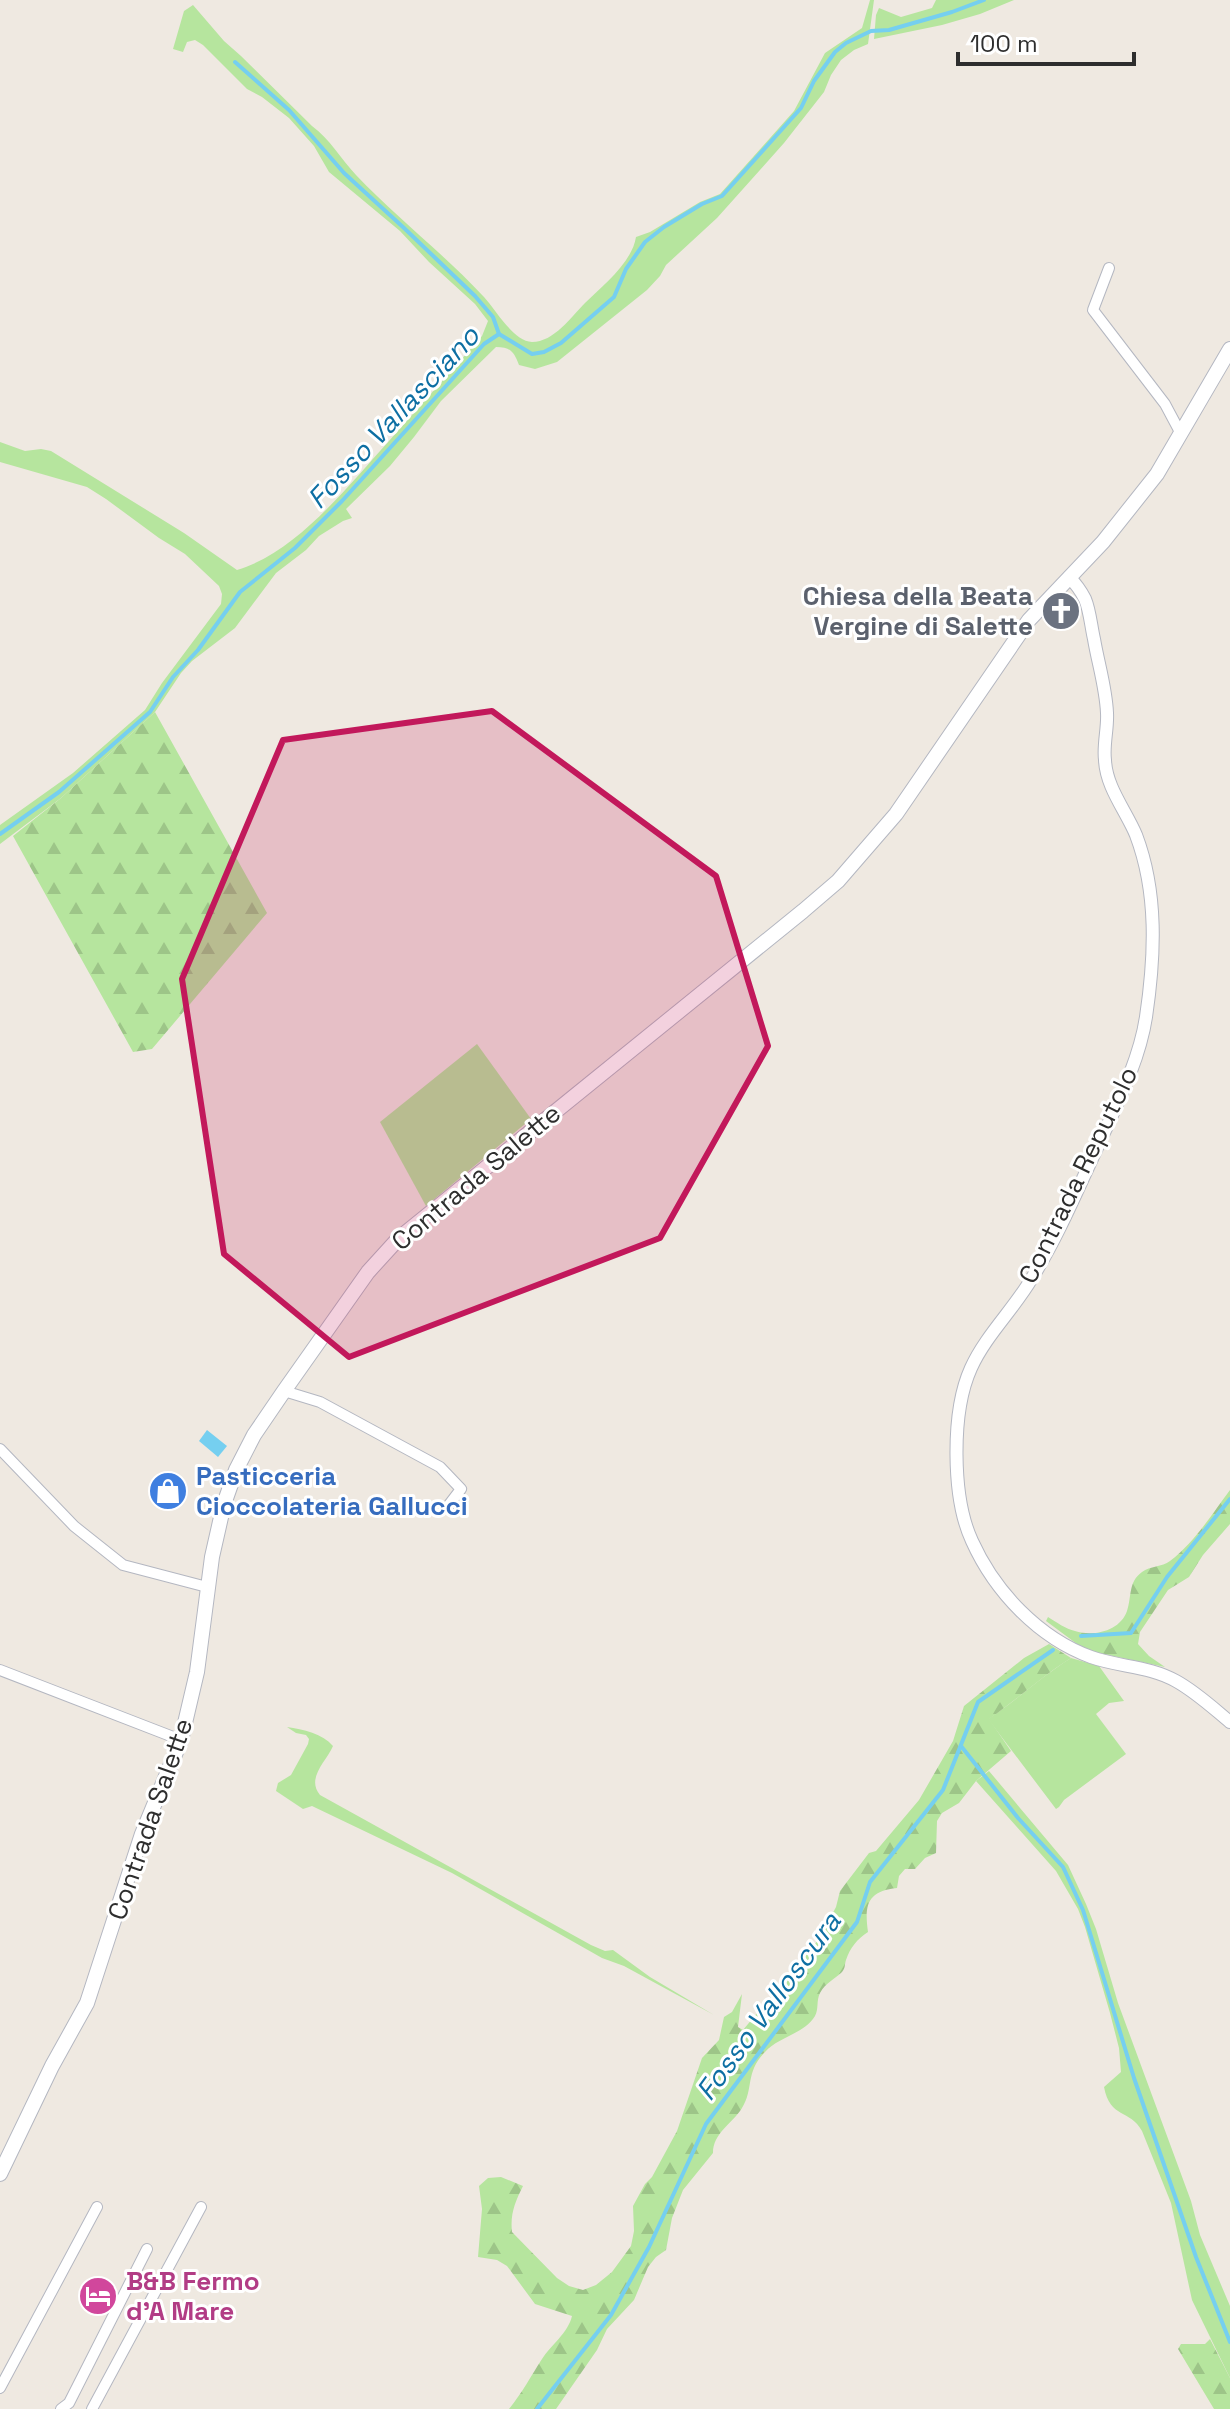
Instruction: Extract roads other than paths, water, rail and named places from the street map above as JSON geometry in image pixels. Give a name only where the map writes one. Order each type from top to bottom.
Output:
[{"type":"main road","name":"Contrada Salette","points":[[0,2174],[52,2066],[87,2003],[142,1834],[181,1740],[197,1672],[207,1587],[224,1504],[236,1470],[254,1435],[368,1272],[398,1239],[838,881],[896,814],[1022,629],[1127,513],[1157,474],[1230,349]]},
{"type":"street","points":[[1109,268],[1093,310],[1165,404],[1181,434]]},
{"type":"street","name":"Contrada Reputolo","points":[[1069,577],[1086,602],[1107,701],[1105,760],[1108,777],[1146,866],[1153,916],[1146,1019],[1134,1062],[1058,1230],[1032,1279],[972,1366],[963,1390],[957,1484],[962,1514],[973,1543],[993,1577],[1022,1614],[1059,1642],[1092,1658],[1149,1670],[1176,1680],[1230,1722]]},
{"type":"street","points":[[284,1391],[320,1402],[440,1467],[461,1489],[448,1506]]},
{"type":"street","points":[[0,1449],[74,1526],[123,1565],[207,1587]]},
{"type":"street","points":[[0,1670],[181,1740]]},
{"type":"street","points":[[0,2388],[97,2207]]},
{"type":"street","points":[[92,2409],[201,2207]]},
{"type":"street","points":[[61,2409],[69,2403],[147,2249]]},
{"type":"water","points":[[207,1430],[227,1446],[218,1457],[199,1441]]},
{"type":"waterway","name":"Fosso Vallasciano","points":[[0,834],[59,792],[150,712],[173,677],[198,650],[240,592],[295,548],[342,501],[484,344],[499,334],[532,354],[561,343],[614,297],[626,269],[645,242],[702,204],[722,196],[801,108],[814,81],[835,52],[846,43],[871,31],[889,30],[984,0]]},
{"type":"waterway","points":[[235,62],[289,110],[344,173],[475,296],[493,317],[499,334]]},
{"type":"waterway","name":"Fosso Valloscura","points":[[1081,1636],[1131,1633],[1167,1577],[1230,1499]]},
{"type":"waterway","name":"Fosso Valloscura","points":[[537,2409],[611,2315],[649,2247],[706,2124],[857,1922],[870,1882],[943,1790],[978,1702],[1053,1650]]},
{"type":"waterway","points":[[961,1746],[1018,1818],[1063,1867],[1083,1910],[1134,2078],[1196,2257],[1230,2342]]},
{"type":"place","name":"Chiesa della Beata Vergine di Salette","points":[[1061,611]]},
{"type":"place","name":"Pasticceria Cioccolateria Gallucci","points":[[168,1491]]},
{"type":"place","name":"B&B Fermo d'A Mare","points":[[98,2296]]}]
